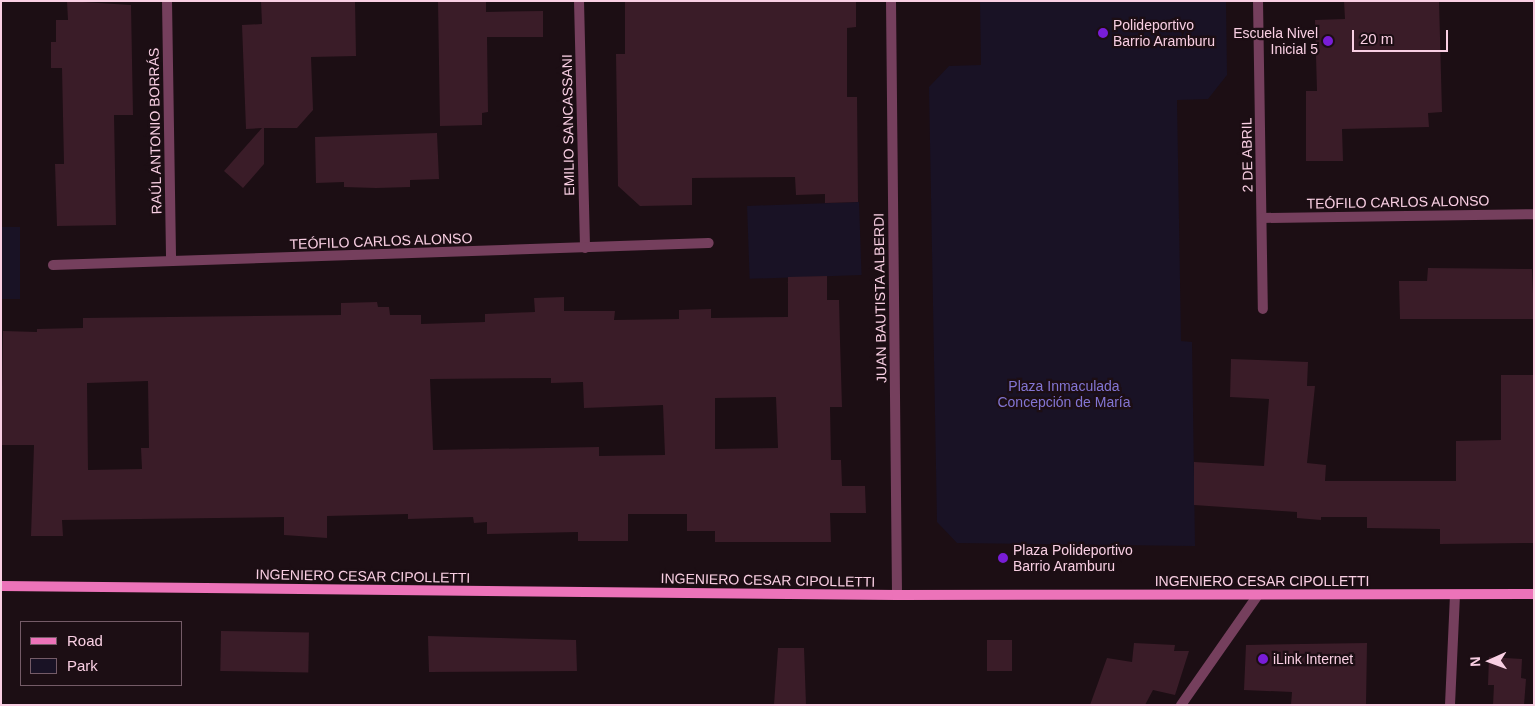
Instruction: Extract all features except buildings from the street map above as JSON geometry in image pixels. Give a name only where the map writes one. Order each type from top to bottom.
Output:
[{"type":"main road","name":"INGENIERO CESAR CIPOLLETTI","points":[[1,586],[897,595],[1534,594]]},
{"type":"street","name":"RAÚL ANTONIO BORRÁS","points":[[167,1],[171,261]]},
{"type":"street","name":"EMILIO SANCASSANI","points":[[579,1],[585,248]]},
{"type":"street","name":"JUAN BAUTISTA ALBERDI","points":[[891,1],[897,595]]},
{"type":"street","name":"2 DE ABRIL","points":[[1258,1],[1263,309]]},
{"type":"street","name":"TEÓFILO CARLOS ALONSO","points":[[1262,218],[1534,214]]},
{"type":"street","name":"TEÓFILO CARLOS ALONSO","points":[[53,265],[709,243]]},
{"type":"street","points":[[1181,705],[1258,595]]},
{"type":"street","points":[[1450,705],[1455,595]]},
{"type":"green space","name":"Plaza Inmaculada Concepción de María","points":[[980,1],[1226,1],[1227,75],[1208,99],[1177,100],[1181,341],[1192,342],[1195,546],[957,543],[937,522],[929,87],[949,66],[981,65]]},
{"type":"green space","points":[[859,202],[862,275],[750,279],[747,206]]},
{"type":"green space","points":[[1,227],[20,227],[20,299],[1,299]]},
{"type":"place","name":"Polideportivo Barrio Aramburu","points":[[1103,33]]},
{"type":"place","name":"Escuela Nivel Inicial 5","points":[[1328,41]]},
{"type":"place","name":"Plaza Polideportivo Barrio Aramburu","points":[[1003,558]]},
{"type":"place","name":"iLink Internet","points":[[1263,659]]}]
